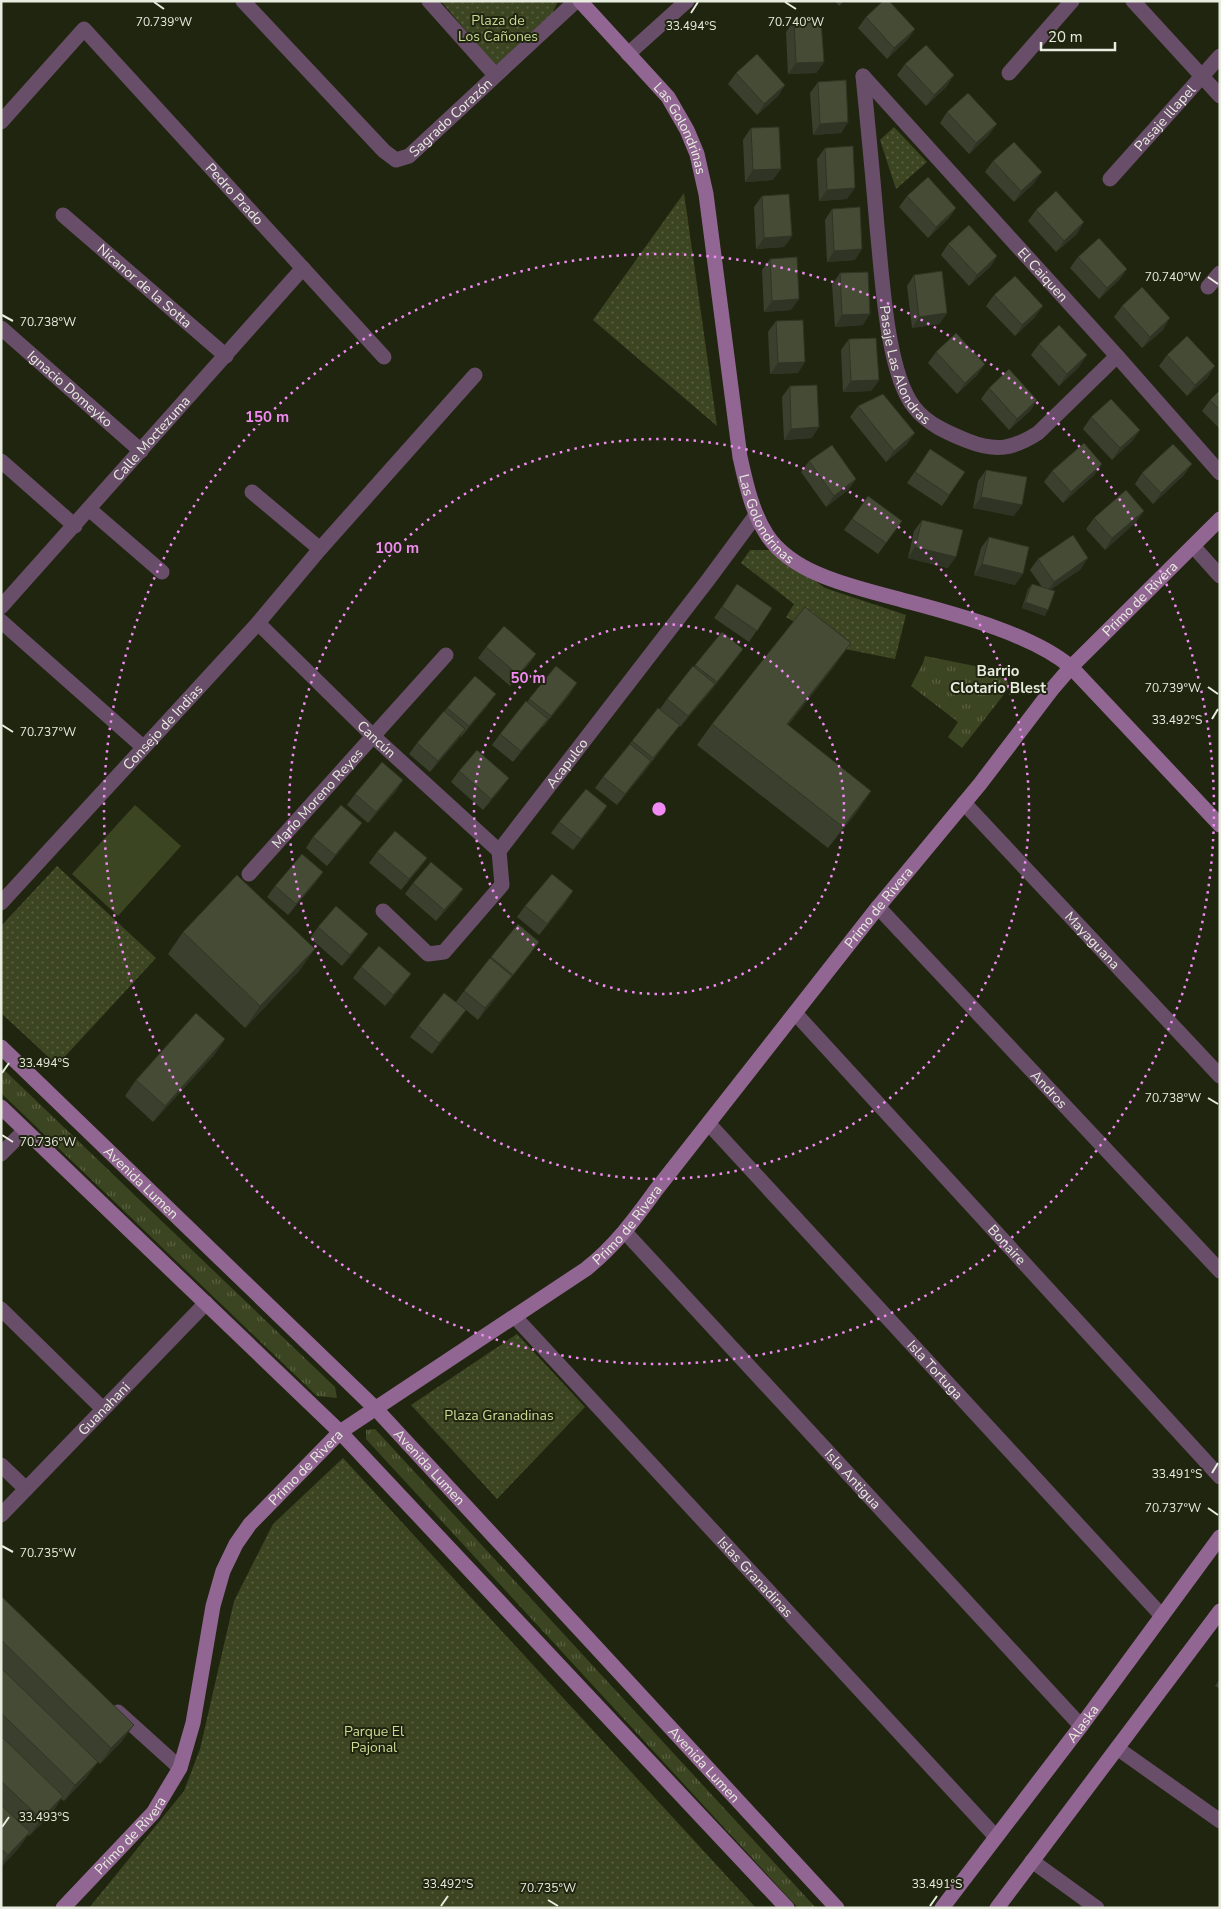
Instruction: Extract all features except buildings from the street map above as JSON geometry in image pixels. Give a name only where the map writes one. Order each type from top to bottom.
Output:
[{"type":"street","name":"Sagrado Corazón","points":[[243,1],[384,151],[396,160],[410,156],[495,75],[578,1]]},
{"type":"street","points":[[429,1],[495,75]]},
{"type":"street","name":"Las Golondrinas","points":[[578,1],[668,97],[688,130],[697,154],[706,194],[740,457],[746,485],[756,515],[768,537],[787,555],[810,570],[835,582],[923,605],[1004,631],[1046,649],[1071,667],[1220,825]]},
{"type":"street","points":[[628,54],[687,1]]},
{"type":"street","points":[[1009,72],[1072,1]]},
{"type":"street","points":[[1133,1],[1220,96]]},
{"type":"street","name":"Pedro Prado","points":[[1,122],[84,29],[384,357]]},
{"type":"street","name":"Pasaje Illapel","points":[[1110,179],[1220,56]]},
{"type":"street","name":"Pasaje Las Alondras","points":[[863,76],[884,297],[900,381],[914,407],[932,424],[955,436],[982,446],[1004,448],[1024,442],[1038,433],[1117,356]]},
{"type":"street","name":"El Caiquen","points":[[863,76],[1117,356],[1220,473]]},
{"type":"street","name":"Nicanor de la Sotta","points":[[63,214],[226,356]]},
{"type":"street","name":"Calle Moctezuma","points":[[1,608],[303,268]]},
{"type":"street","points":[[1208,287],[1220,273]]},
{"type":"street","name":"Ignacio Domeyko","points":[[1,328],[141,451]]},
{"type":"street","name":"Consejo de Indias","points":[[1,903],[143,746],[258,623],[320,549],[475,375]]},
{"type":"street","points":[[1,461],[75,526]]},
{"type":"street","points":[[252,492],[320,549]]},
{"type":"street","points":[[89,509],[162,572]]},
{"type":"street","name":"Acapulco","points":[[499,851],[756,515]]},
{"type":"street","name":"Primo de Rivera","points":[[63,1908],[153,1813],[180,1768],[192,1723],[213,1606],[223,1571],[236,1544],[250,1524],[340,1432],[515,1317],[605,1254],[625,1232],[878,907],[964,803],[1053,688],[1071,667],[1220,519]]},
{"type":"street","points":[[1193,546],[1220,576]]},
{"type":"street","points":[[1,621],[143,746]]},
{"type":"street","name":"Cancún","points":[[258,623],[374,736],[499,851]]},
{"type":"street","name":"Mario Moreno Reyes","points":[[249,874],[446,655]]},
{"type":"street","name":"Mayaguana","points":[[964,803],[1220,1076]]},
{"type":"street","points":[[383,911],[428,954],[444,952],[502,885],[499,851]]},
{"type":"street","name":"Andros","points":[[878,907],[1220,1271]]},
{"type":"street","name":"Bonaire","points":[[795,1013],[1220,1477]]},
{"type":"street","name":"Avenida Lumen","points":[[1,1047],[376,1409],[837,1908]]},
{"type":"street","points":[[1,1107],[340,1432],[787,1908]]},
{"type":"street","name":"Isla Tortuga","points":[[708,1124],[1162,1616]]},
{"type":"street","points":[[1,1154],[25,1130]]},
{"type":"street","name":"Isla Antigua","points":[[625,1232],[1081,1726]]},
{"type":"street","name":"Guanahani","points":[[1,1515],[206,1303]]},
{"type":"street","points":[[1,1309],[103,1409]]},
{"type":"street","name":"Islas Granadinas","points":[[515,1317],[996,1837]]},
{"type":"street","points":[[1,1465],[26,1490]]},
{"type":"street","name":"Alaska","points":[[942,1908],[1081,1726],[1220,1536]]},
{"type":"street","points":[[997,1908],[1220,1611]]},
{"type":"street","points":[[110,1705],[180,1768]]},
{"type":"street","points":[[1117,1748],[1220,1821]]},
{"type":"street","points":[[1032,1861],[1097,1908]]},
{"type":"green space","name":"Plaza de Los Cañones","points":[[441,1],[558,1],[552,14],[495,66]]},
{"type":"green space","points":[[894,127],[927,162],[896,189],[880,140]]},
{"type":"green space","points":[[684,193],[717,426],[593,320]]},
{"type":"green space","points":[[750,550],[773,550],[825,588],[906,615],[895,659],[835,647],[786,617],[794,604],[741,563]]},
{"type":"green space","points":[[925,656],[1005,672],[1009,688],[962,748],[948,737],[958,722],[911,686]]},
{"type":"green space","points":[[135,805],[181,846],[118,916],[72,874]]},
{"type":"green space","points":[[57,866],[156,958],[57,1065],[1,1013],[1,926]]},
{"type":"green space","points":[[1,1067],[335,1387],[337,1398],[317,1396],[1,1093]]},
{"type":"green space","name":"Plaza Granadinas","points":[[517,1334],[585,1407],[497,1499],[411,1405]]},
{"type":"green space","points":[[375,1429],[816,1908],[798,1908],[366,1439],[366,1430]]},
{"type":"green space","name":"Parque El Pajonal","points":[[343,1458],[756,1908],[89,1908],[184,1791],[200,1749],[234,1601],[273,1524]]},
{"type":"district","name":"Barrio Clotario Blest","points":[[998,680]]}]
